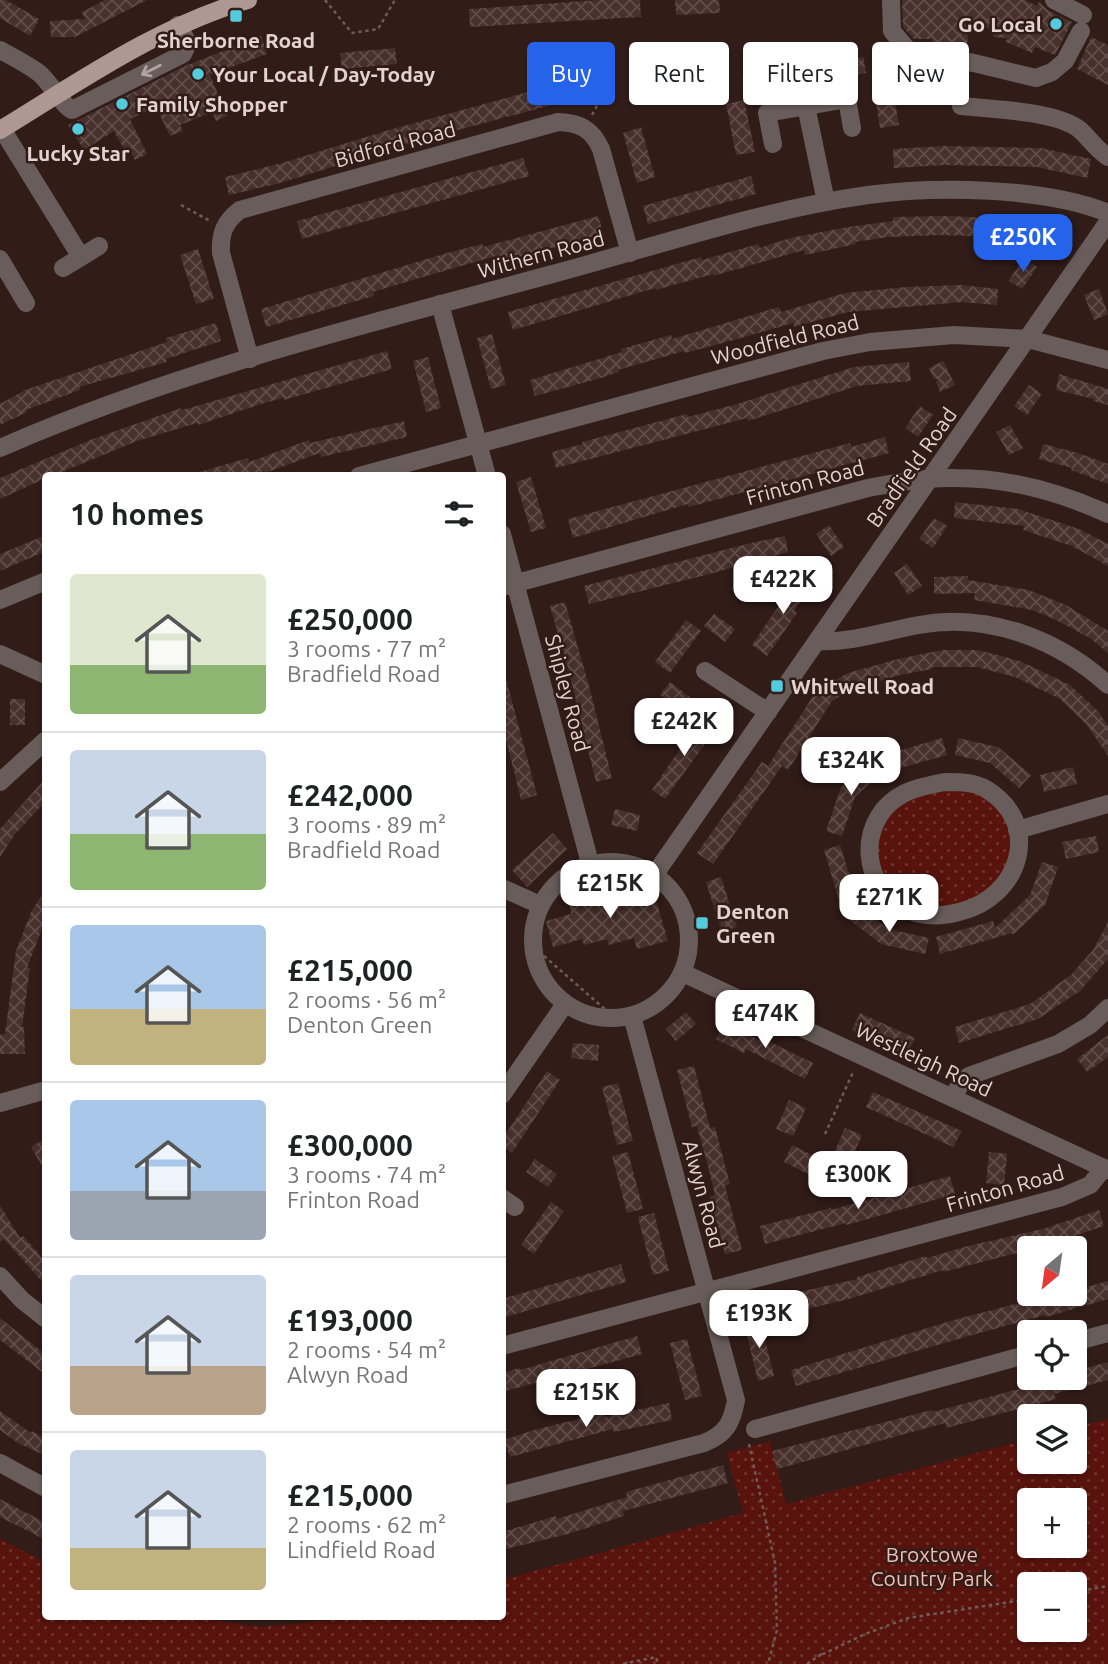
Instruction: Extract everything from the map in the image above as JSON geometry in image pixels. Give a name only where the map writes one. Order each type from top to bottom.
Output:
[{"type":"main road","points":[[1,130],[121,55],[178,24],[248,0]]},
{"type":"street","points":[[891,0],[892,31],[907,49],[928,56],[974,63],[1036,78],[1052,72],[1065,61],[1082,23],[1054,0]]},
{"type":"street","points":[[0,50],[38,73],[67,108],[72,110],[183,54],[188,43],[178,24]]},
{"type":"street","points":[[773,144],[767,113],[846,99],[852,128]]},
{"type":"street","points":[[807,106],[826,202]]},
{"type":"street","points":[[961,106],[1030,113],[1069,124],[1080,130],[1108,157]]},
{"type":"street","name":"Bidford Road","points":[[223,228],[240,210],[279,199],[558,122],[585,127]]},
{"type":"street","points":[[585,127],[595,136],[601,149],[630,253]]},
{"type":"street","points":[[1,130],[81,257]]},
{"type":"street","name":"Withern Road","points":[[0,448],[88,411],[250,359],[440,304],[826,202],[871,195],[981,191],[1051,198],[1088,205],[1108,213]]},
{"type":"street","name":"Bradfield Road","points":[[655,874],[1108,222]]},
{"type":"street","points":[[223,228],[220,239],[221,253],[250,359]]},
{"type":"street","points":[[63,268],[99,246]]},
{"type":"street","points":[[0,259],[26,303]]},
{"type":"street","points":[[440,304],[486,472]]},
{"type":"street","name":"Woodfield Road","points":[[374,472],[823,351],[870,342],[954,335],[1028,339],[1108,360]]},
{"type":"street","name":"Frinton Road","points":[[509,585],[868,488],[930,480],[953,478],[1012,484],[1068,498],[1108,514]]},
{"type":"street","name":"Shipley Road","points":[[506,563],[509,585],[590,863]]},
{"type":"street","points":[[0,600],[42,583]]},
{"type":"street","points":[[817,641],[837,642],[947,621],[982,624],[1040,639],[1091,670],[1108,685]]},
{"type":"street","points":[[0,654],[42,673]]},
{"type":"street","points":[[705,671],[768,712]]},
{"type":"street","points":[[0,782],[42,744]]},
{"type":"street","points":[[957,782],[985,788],[1007,810],[1017,830],[1017,861],[1011,878],[997,895],[966,911],[932,915],[901,906],[877,882],[871,868],[869,841],[873,826],[895,799],[929,785],[957,782]]},
{"type":"street","points":[[1017,830],[1108,804]]},
{"type":"street","points":[[626,862],[655,874],[669,886],[683,907],[690,936],[689,954],[682,973],[670,992],[654,1005],[623,1017],[594,1017],[565,1004],[546,985],[535,960],[532,936],[540,905],[554,885],[569,873],[590,863],[626,862]]},
{"type":"street","points":[[506,890],[540,905]]},
{"type":"street","name":"Westleigh Road","points":[[682,973],[1106,1169]]},
{"type":"street","points":[[506,1089],[565,1004]]},
{"type":"street","points":[[953,1097],[964,1079],[969,1076],[1058,1044],[1090,1025],[1108,1008]]},
{"type":"street","name":"Alwyn Road","points":[[506,1494],[704,1443],[724,1433],[730,1425],[736,1400],[707,1292],[623,1017]]},
{"type":"street","points":[[0,1103],[42,1091]]},
{"type":"street","name":"Frinton Road","points":[[506,1345],[1062,1197],[1090,1185],[1106,1169]]},
{"type":"street","points":[[0,1276],[22,1300],[42,1316]]},
{"type":"street","points":[[1087,1339],[1108,1333]]},
{"type":"street","points":[[752,1435],[1017,1358]]},
{"type":"street","points":[[0,1463],[42,1486]]},
{"type":"path","points":[[325,0],[352,33],[378,29],[395,0]]},
{"type":"path","points":[[585,127],[597,105]]},
{"type":"path","points":[[181,205],[223,228]]},
{"type":"path","points":[[544,956],[623,1017]]},
{"type":"path","points":[[825,1134],[861,1055]]},
{"type":"path","points":[[752,1435],[775,1563],[777,1630],[768,1664]]},
{"type":"path","points":[[1087,1590],[1108,1586]]},
{"type":"path","points":[[807,1664],[823,1653],[819,1657],[865,1634],[908,1618],[1017,1601]]},
{"type":"path","points":[[623,1664],[656,1657],[658,1664]]},
{"type":"green space","points":[[947,788],[979,794],[999,809],[1009,828],[1011,860],[1000,882],[988,892],[957,905],[923,907],[908,902],[881,877],[876,855],[878,835],[887,817],[901,803]]},
{"type":"green space","name":"Broxtowe Country Park","points":[[1108,1419],[1108,1664],[0,1664],[0,1539],[42,1560],[42,1620],[212,1620],[260,1627],[335,1620],[506,1620],[506,1579],[743,1513],[727,1453],[770,1441],[786,1504],[1017,1442],[1017,1474],[1087,1474],[1087,1424]]},
{"type":"building","points":[[0,0],[6,0],[39,19],[30,36],[0,18]]},
{"type":"building","points":[[105,0],[147,0],[75,37],[51,37],[50,21],[85,19],[82,12]]},
{"type":"building","points":[[600,0],[640,0],[641,17],[470,27],[469,9]]},
{"type":"building","points":[[675,0],[719,0],[720,13],[676,15]]},
{"type":"building","points":[[902,0],[1025,0],[1037,6],[1039,2],[1049,11],[1072,22],[1055,55],[1035,47],[1032,53],[1006,42],[1007,38],[993,37],[993,28],[968,27],[967,42],[932,42],[932,39],[914,39],[903,27]]},
{"type":"building","points":[[261,36],[267,54],[210,75],[227,116],[216,121],[212,112],[180,125],[183,131],[170,136],[156,107],[130,119],[147,154],[135,160],[128,147],[124,149],[114,131],[84,150],[68,125],[185,66]]},
{"type":"building","points":[[1091,37],[1108,45],[1108,85],[1077,69]]},
{"type":"building","points":[[395,48],[397,64],[342,69],[340,53]]},
{"type":"building","points":[[863,57],[866,73],[858,74],[858,58]]},
{"type":"building","points":[[527,92],[527,105],[551,105],[403,145],[280,183],[229,195],[225,177],[282,163]]},
{"type":"building","points":[[743,100],[755,152],[736,155],[726,105]]},
{"type":"building","points":[[876,105],[896,105],[899,125],[880,128]]},
{"type":"building","points":[[641,127],[655,177],[637,183],[623,133]]},
{"type":"building","points":[[945,146],[1041,148],[1091,159],[1087,178],[1037,167],[944,165],[894,168],[893,149]]},
{"type":"building","points":[[523,158],[529,176],[302,239],[297,221]]},
{"type":"building","points":[[751,176],[756,194],[648,224],[643,206]]},
{"type":"building","points":[[598,216],[604,234],[498,263],[496,256],[373,292],[374,296],[266,327],[261,309],[440,255],[482,244],[483,247]]},
{"type":"building","points":[[893,217],[1003,218],[1003,237],[888,237],[855,242],[856,244],[805,255],[804,250],[713,276],[656,290],[655,288],[513,330],[508,312],[701,257],[702,260],[758,244],[760,248],[790,238],[893,221]]},
{"type":"building","points":[[1039,224],[1048,249],[1033,254],[1024,230]]},
{"type":"building","points":[[198,249],[214,299],[196,304],[180,255]]},
{"type":"building","points":[[1023,258],[1037,267],[1022,289],[1009,281]]},
{"type":"building","points":[[961,285],[998,289],[997,305],[962,302],[848,312],[794,327],[793,323],[685,353],[684,351],[535,396],[530,380],[622,352],[621,349],[671,335],[672,339],[779,307],[781,312],[845,293]]},
{"type":"building","points":[[1099,289],[1108,314],[1094,320],[1084,295]]},
{"type":"building","points":[[216,323],[221,341],[166,359],[167,362],[79,387],[80,390],[26,410],[27,412],[0,425],[0,404],[25,390],[167,342],[166,338]]},
{"type":"building","points":[[492,334],[506,385],[491,389],[477,338]]},
{"type":"building","points":[[387,351],[392,369],[137,441],[62,472],[42,472],[42,480],[0,499],[0,478],[93,439],[181,408],[182,410]]},
{"type":"building","points":[[428,357],[441,408],[426,412],[413,361]]},
{"type":"building","points":[[943,361],[955,385],[940,392],[936,382],[938,379],[934,379],[929,368]]},
{"type":"building","points":[[909,362],[911,381],[857,386],[748,421],[747,418],[556,468],[552,452],[583,444],[582,442],[687,414],[688,417],[737,404],[854,367]]},
{"type":"building","points":[[1059,374],[1108,389],[1108,405],[1056,390]]},
{"type":"building","points":[[1029,385],[1042,394],[1027,415],[1014,406]]},
{"type":"building","points":[[920,406],[933,415],[918,437],[905,428]]},
{"type":"building","points":[[404,421],[407,437],[321,457],[320,453],[268,472],[199,472],[248,458],[249,462],[309,440],[310,443]]},
{"type":"building","points":[[1010,425],[1023,448],[1009,455],[996,432]]},
{"type":"building","points":[[885,437],[889,453],[689,507],[688,504],[573,538],[568,519],[850,443],[851,447]]},
{"type":"building","points":[[1043,444],[1108,464],[1108,484],[1071,470],[1072,468],[1039,459]]},
{"type":"building","points":[[531,477],[546,528],[531,532],[516,482]]},
{"type":"building","points":[[955,502],[1018,509],[1079,529],[1108,544],[1108,566],[1072,546],[1023,530],[1024,526],[954,518]]},
{"type":"building","points":[[934,518],[947,526],[933,548],[919,539]]},
{"type":"building","points":[[829,525],[844,547],[831,556],[816,534]]},
{"type":"building","points":[[785,536],[788,552],[589,604],[584,586]]},
{"type":"building","points":[[42,537],[42,553],[0,571],[0,554]]},
{"type":"building","points":[[907,564],[922,586],[908,595],[894,573]]},
{"type":"building","points":[[801,573],[814,583],[767,656],[752,645]]},
{"type":"building","points":[[968,576],[968,580],[1029,590],[1066,605],[1108,631],[1108,653],[1090,638],[1032,610],[974,600],[975,593],[934,594],[934,577]]},
{"type":"building","points":[[565,602],[612,778],[596,782],[550,606]]},
{"type":"building","points":[[714,614],[735,629],[725,642],[704,626]]},
{"type":"building","points":[[686,620],[701,631],[670,673],[655,662]]},
{"type":"building","points":[[942,650],[978,650],[1020,661],[1070,685],[1099,712],[1108,726],[1108,756],[1086,724],[1060,699],[1015,677],[977,667],[932,667],[852,689],[832,701],[788,770],[782,766],[713,864],[697,853],[762,762],[768,766],[817,690],[848,673]]},
{"type":"building","points":[[506,679],[537,795],[521,800],[506,739]]},
{"type":"building","points":[[670,682],[691,698],[681,710],[660,695]]},
{"type":"building","points":[[10,699],[25,699],[25,725],[10,725]]},
{"type":"building","points":[[701,718],[716,729],[665,799],[652,790]]},
{"type":"building","points":[[942,738],[947,755],[890,771],[885,755]]},
{"type":"building","points":[[958,738],[998,747],[1031,775],[1019,788],[990,763],[955,755]]},
{"type":"building","points":[[869,760],[881,773],[855,797],[842,836],[826,831],[841,787]]},
{"type":"building","points":[[1073,767],[1077,784],[1044,792],[1040,775]]},
{"type":"building","points":[[42,782],[42,805],[15,834],[0,857],[0,829]]},
{"type":"building","points":[[615,809],[640,815],[637,831],[611,825]]},
{"type":"building","points":[[553,833],[567,849],[527,887],[512,870]]},
{"type":"building","points":[[1096,836],[1099,852],[1066,859],[1062,842]]},
{"type":"building","points":[[840,845],[858,902],[841,907],[824,850]]},
{"type":"building","points":[[1042,862],[1058,867],[1045,905],[1013,935],[1012,933],[940,954],[936,937],[993,921],[995,928],[1030,895]]},
{"type":"building","points":[[721,877],[737,927],[722,932],[706,882]]},
{"type":"building","points":[[620,886],[621,891],[639,886],[643,903],[656,900],[668,941],[637,949],[634,938],[609,945],[607,939],[584,945],[582,939],[553,947],[546,921],[571,914],[568,900]]},
{"type":"building","points":[[42,896],[42,929],[27,968],[30,968],[22,1027],[25,1054],[0,1054],[0,1035],[5,1034],[16,951],[32,910]]},
{"type":"building","points":[[860,907],[888,929],[929,938],[925,954],[881,944],[850,920]]},
{"type":"building","points":[[1108,922],[1108,959],[1080,991],[1038,1019],[959,1043],[955,1027],[1030,1004],[1071,975],[1093,950]]},
{"type":"building","points":[[686,1012],[696,1024],[676,1041],[666,1029]]},
{"type":"building","points":[[860,1013],[915,1038],[907,1055],[852,1030]]},
{"type":"building","points":[[724,1024],[759,1040],[760,1037],[813,1063],[805,1079],[746,1049],[744,1053],[716,1039]]},
{"type":"building","points":[[1108,1035],[1108,1057],[1087,1072],[1077,1059]]},
{"type":"building","points":[[573,1043],[599,1045],[598,1061],[571,1058]]},
{"type":"building","points":[[694,1066],[710,1128],[715,1127],[730,1184],[725,1186],[742,1250],[725,1254],[710,1197],[715,1195],[710,1174],[697,1126],[692,1127],[677,1070]]},
{"type":"building","points":[[547,1071],[560,1080],[512,1153],[506,1149],[506,1134]]},
{"type":"building","points":[[618,1083],[633,1141],[617,1145],[602,1087]]},
{"type":"building","points":[[873,1092],[962,1131],[953,1147],[866,1107]]},
{"type":"building","points":[[789,1100],[806,1108],[793,1136],[776,1129]]},
{"type":"building","points":[[845,1128],[862,1135],[849,1164],[832,1157]]},
{"type":"building","points":[[42,1140],[42,1166],[31,1147]]},
{"type":"building","points":[[792,1145],[820,1159],[812,1176],[784,1162]]},
{"type":"building","points":[[628,1152],[643,1209],[627,1213],[612,1156]]},
{"type":"building","points":[[989,1152],[1007,1154],[1004,1185],[986,1183]]},
{"type":"building","points":[[535,1159],[557,1174],[548,1187],[526,1172]]},
{"type":"building","points":[[950,1176],[955,1194],[847,1225],[846,1223],[765,1244],[760,1226],[831,1210]]},
{"type":"building","points":[[551,1202],[564,1211],[534,1254],[521,1245]]},
{"type":"building","points":[[0,1205],[20,1238],[23,1236],[42,1257],[42,1282],[4,1239],[0,1242]]},
{"type":"building","points":[[1099,1210],[1104,1226],[1074,1236],[1017,1236],[1017,1253],[943,1270],[849,1299],[781,1315],[777,1297],[857,1279],[926,1256],[927,1258],[1043,1229]]},
{"type":"building","points":[[654,1213],[669,1271],[653,1275],[638,1217]]},
{"type":"building","points":[[621,1264],[626,1282],[506,1317],[506,1298]]},
{"type":"building","points":[[1108,1281],[1108,1299],[1087,1305],[1087,1287]]},
{"type":"building","points":[[1017,1304],[1017,1306],[1084,1306],[1046,1317],[1017,1320],[1017,1323],[796,1386],[791,1370],[950,1321]]},
{"type":"building","points":[[0,1318],[42,1352],[42,1372],[0,1340]]},
{"type":"building","points":[[760,1318],[774,1376],[758,1381],[744,1323]]},
{"type":"building","points":[[637,1336],[642,1354],[506,1391],[506,1372],[519,1368],[520,1370]]},
{"type":"building","points":[[687,1339],[702,1396],[685,1400],[670,1343]]},
{"type":"building","points":[[1108,1362],[1108,1380],[1087,1385],[1087,1368]]},
{"type":"building","points":[[1017,1390],[1069,1390],[1054,1394],[1056,1399],[1037,1404],[1017,1404],[1017,1409],[946,1428],[945,1423],[777,1469],[772,1451],[932,1410],[933,1412]]},
{"type":"building","points":[[669,1403],[672,1420],[614,1432],[613,1429],[510,1457],[506,1439],[603,1413],[604,1417]]},
{"type":"building","points":[[0,1411],[31,1433],[32,1431],[42,1437],[42,1454],[18,1443],[0,1430]]},
{"type":"building","points":[[723,1465],[728,1483],[623,1511],[624,1516],[568,1534],[506,1549],[506,1531],[556,1516],[557,1519],[627,1497],[626,1492]]},
{"type":"building","points":[[0,1499],[42,1521],[42,1538],[0,1517]]},
{"type":"place","name":"Sherborne Road","points":[[236,16]]},
{"type":"place","name":"Go Local","points":[[1056,24]]},
{"type":"place","name":"Your Local / Day-Today","points":[[198,74]]},
{"type":"place","name":"Family Shopper","points":[[122,104]]},
{"type":"place","name":"Lucky Star","points":[[78,129]]},
{"type":"place","name":"Whitwell Road","points":[[777,686]]},
{"type":"place","name":"Denton Green","points":[[702,923]]}]
